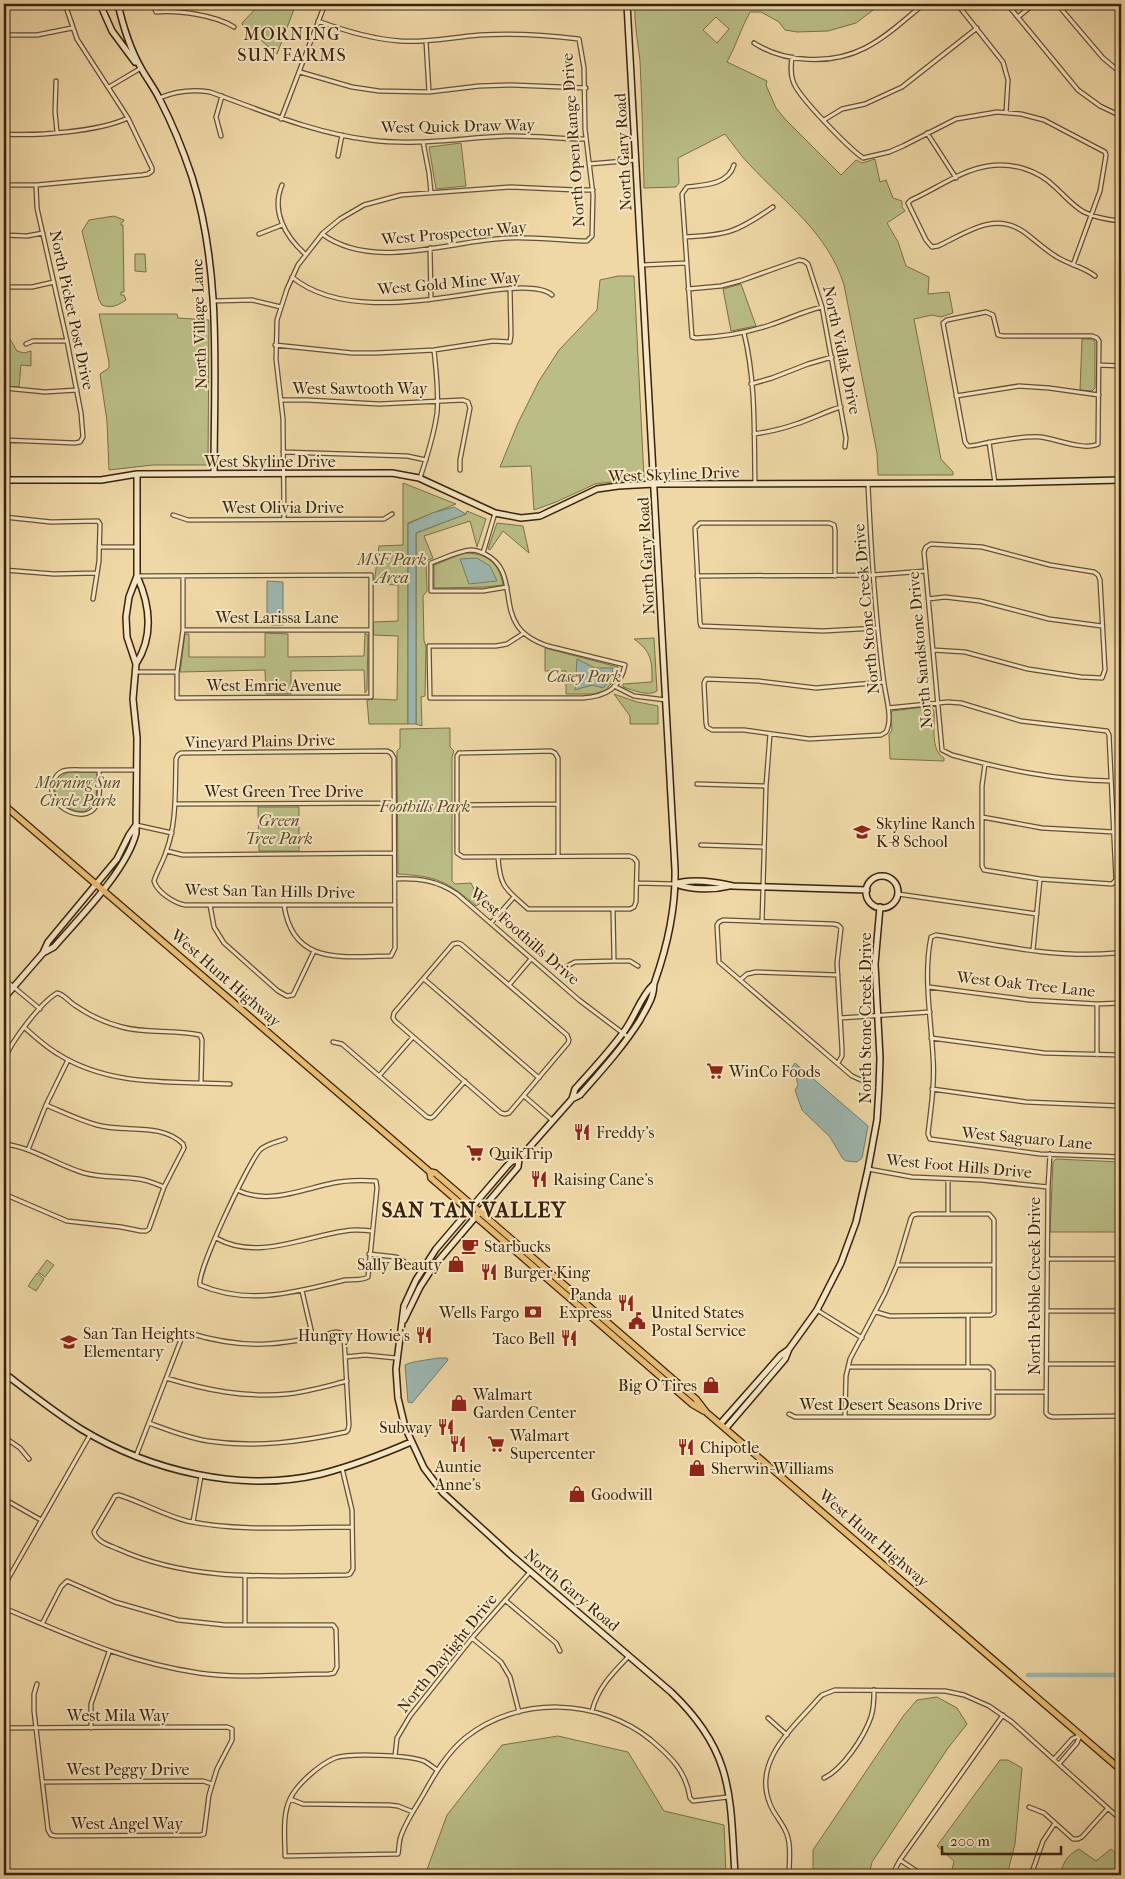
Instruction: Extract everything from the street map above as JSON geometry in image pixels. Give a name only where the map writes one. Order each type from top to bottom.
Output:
[{"type":"main road","name":"West Hunt Highway","points":[[4,805],[430,1172],[431,1178],[471,1208],[653,1371],[692,1404],[723,1425],[1121,1770]]},
{"type":"main road","name":"West Hunt Highway","points":[[477,1214],[658,1365],[696,1399],[706,1412]]},
{"type":"main road","points":[[653,1371],[658,1365]]},
{"type":"street","points":[[4,185],[36,185],[142,175],[152,171],[128,118],[86,55],[72,28],[65,4]]},
{"type":"street","name":"North Village Lane","points":[[100,4],[112,31],[141,68]]},
{"type":"street","name":"North Village Lane","points":[[118,4],[126,36],[175,130],[199,201],[209,256],[213,301],[214,474]]},
{"type":"street","points":[[153,4],[156,12],[184,12],[226,22],[234,28]]},
{"type":"street","points":[[281,119],[325,4]]},
{"type":"street","points":[[754,43],[769,51],[792,58],[834,58],[864,49],[876,42],[924,4]]},
{"type":"street","points":[[957,4],[998,55],[1006,70],[1008,80],[1006,113]]},
{"type":"street","points":[[961,8],[966,4]]},
{"type":"street","points":[[1007,4],[1078,90],[1100,106],[1121,116]]},
{"type":"street","points":[[1018,17],[1034,4]]},
{"type":"street","points":[[1057,4],[1103,58],[1121,73]]},
{"type":"street","name":"North Gary Road","points":[[402,1322],[427,1274],[518,1167],[519,1160],[572,1099],[580,1095],[628,1037],[653,994],[654,984],[669,937],[676,884],[627,6]]},
{"type":"street","points":[[318,21],[344,31],[368,37],[400,41],[426,41],[429,92]]},
{"type":"street","points":[[4,35],[36,35],[72,28]]},
{"type":"street","points":[[824,120],[842,108],[865,104],[902,87],[977,28]]},
{"type":"street","name":"North Open Range Drive","points":[[426,41],[478,35],[513,34],[579,39],[586,88],[586,139],[592,190],[591,238]]},
{"type":"street","points":[[792,58],[791,74],[802,98],[863,158],[889,152],[956,119],[986,113],[1032,116],[1044,120],[1105,152],[1100,191],[1073,264]]},
{"type":"street","points":[[109,87],[141,68]]},
{"type":"street","points":[[300,72],[352,87],[379,91],[429,92],[512,85],[586,88]]},
{"type":"street","points":[[56,81],[55,112],[57,132]]},
{"type":"street","name":"West Quick Draw Way","points":[[159,98],[178,91],[205,91],[281,119],[371,141],[423,142],[522,135],[586,139]]},
{"type":"street","points":[[221,136],[216,117],[222,96]]},
{"type":"street","points":[[4,134],[101,128],[128,118]]},
{"type":"street","points":[[928,133],[956,178]]},
{"type":"street","points":[[338,156],[342,135]]},
{"type":"street","points":[[423,142],[431,194]]},
{"type":"street","points":[[589,164],[636,160]]},
{"type":"street","points":[[734,165],[732,171],[724,179],[707,185],[687,187],[682,194],[692,337],[702,338],[744,333],[822,307]]},
{"type":"street","points":[[1096,276],[1089,270],[1058,258],[1024,232],[1004,223],[984,224],[938,246],[932,247],[926,240],[908,203],[956,178],[987,166],[1006,165],[1022,168],[1044,178],[1077,208],[1092,215],[1121,221]]},
{"type":"street","name":"North Picket Post Drive","points":[[6,440],[75,444],[82,440],[83,437],[77,390],[38,208],[36,185]]},
{"type":"street","points":[[282,185],[277,204],[282,225],[295,246],[305,254]]},
{"type":"street","points":[[284,520],[282,400],[275,345],[277,320],[292,277],[305,254],[322,234],[340,219],[364,205],[395,196],[511,187],[592,190]]},
{"type":"street","points":[[685,237],[735,231],[773,207]]},
{"type":"street","points":[[259,234],[282,225]]},
{"type":"street","points":[[4,235],[26,236],[43,233]]},
{"type":"street","name":"West Prospector Way","points":[[322,234],[339,245],[359,250],[389,252],[486,239],[582,241],[591,238]]},
{"type":"street","points":[[430,248],[431,299]]},
{"type":"street","name":"North Vidlak Drive","points":[[688,289],[721,286],[757,276],[794,262],[804,261],[812,272],[822,307],[842,407],[846,438],[845,447]]},
{"type":"street","points":[[642,265],[686,262]]},
{"type":"street","name":"West Gold Mine Way","points":[[292,277],[319,292],[346,300],[380,302],[431,299],[510,288],[540,290],[552,295]]},
{"type":"street","points":[[4,287],[32,287],[54,282]]},
{"type":"street","points":[[275,345],[352,353],[434,350],[493,341],[510,342],[512,335],[510,288]]},
{"type":"street","points":[[213,301],[252,300],[281,307]]},
{"type":"street","points":[[990,313],[993,315],[998,335],[1092,336],[1099,341],[1098,444],[1095,446],[1030,437],[968,446],[965,442],[956,396],[943,323],[947,320],[990,313]]},
{"type":"street","points":[[744,333],[749,354],[755,484]]},
{"type":"street","points":[[26,344],[33,341],[67,341]]},
{"type":"street","points":[[419,478],[435,425],[438,401],[434,350]]},
{"type":"street","points":[[751,384],[832,357]]},
{"type":"street","points":[[1099,366],[1121,366]]},
{"type":"street","points":[[956,396],[1019,386],[1099,395]]},
{"type":"street","points":[[4,388],[45,392],[77,390]]},
{"type":"street","name":"West Sawtooth Way","points":[[282,400],[379,404],[462,400],[468,402],[470,408],[460,460],[460,470]]},
{"type":"street","points":[[754,434],[791,426],[842,407]]},
{"type":"street","points":[[6,440],[6,480]]},
{"type":"street","points":[[989,442],[995,483]]},
{"type":"street","points":[[283,452],[407,456],[426,460]]},
{"type":"street","name":"West Skyline Drive","points":[[6,480],[90,480],[137,474],[392,473],[419,478],[495,513],[520,518],[540,516],[599,489],[654,484],[995,483],[1121,480]]},
{"type":"street","points":[[43,953],[54,947],[122,866],[130,851],[136,833],[137,738],[133,698],[136,664],[127,636],[126,617],[129,597],[137,576],[137,474]]},
{"type":"street","name":"North Stone Creek Drive","points":[[770,734],[794,738],[824,739],[886,732],[889,722],[888,708],[877,628],[868,483]]},
{"type":"street","points":[[482,553],[495,513]]},
{"type":"street","name":"West Olivia Drive","points":[[173,515],[188,520],[284,520],[384,519],[392,514]]},
{"type":"street","points":[[4,517],[51,522],[98,521],[100,524],[99,548],[93,599]]},
{"type":"street","points":[[835,576],[834,525],[829,523],[700,523],[694,528],[701,626],[823,631],[877,628]]},
{"type":"street","name":"North Sandstone Drive","points":[[985,764],[946,753],[940,745],[925,548],[931,544],[982,547],[1050,565],[1094,572],[1100,580],[1102,626]]},
{"type":"street","points":[[99,548],[137,547]]},
{"type":"street","points":[[507,587],[483,591],[431,591],[431,563],[471,550],[494,559],[502,570],[507,587],[513,616],[524,633],[539,643],[548,646],[625,665],[623,675],[614,686],[599,696],[584,698],[430,698],[429,646],[496,646],[507,644],[524,633]]},
{"type":"street","points":[[4,570],[54,574],[97,573]]},
{"type":"street","points":[[697,576],[873,576],[926,571]]},
{"type":"street","points":[[137,576],[371,575],[371,630]]},
{"type":"street","points":[[136,664],[144,647],[148,620],[145,597],[137,576]]},
{"type":"street","points":[[136,672],[178,672],[184,630],[183,576]]},
{"type":"street","points":[[928,598],[980,601],[1049,619],[1102,626],[1105,670],[1102,678],[1081,677],[1028,669],[965,652],[933,650]]},
{"type":"street","name":"West Larissa Lane","points":[[184,630],[371,630]]},
{"type":"street","name":"West Emrie Avenue","points":[[178,672],[177,698],[371,697],[371,630]]},
{"type":"street","points":[[762,922],[766,786],[770,734],[744,730],[712,730],[707,728],[704,683],[706,679],[758,680],[816,688],[884,682]]},
{"type":"street","points":[[614,686],[634,696],[666,700]]},
{"type":"street","points":[[888,708],[938,702],[961,703],[1021,721],[1107,731],[1109,735],[1116,880],[1112,884],[1040,879],[989,872],[984,870],[982,866],[982,786],[985,764],[1038,776],[1111,781]]},
{"type":"street","points":[[498,857],[503,886],[528,909],[630,909],[634,907],[637,862],[629,856],[498,857],[459,856],[457,853],[457,756],[459,753],[551,751],[555,753],[558,758],[558,856]]},
{"type":"street","name":"Vineyard Plains Drive","points":[[175,804],[176,759],[181,753],[378,752],[391,753],[394,758],[394,803]]},
{"type":"street","points":[[99,770],[98,800],[93,810],[80,815],[73,814],[56,802],[51,785],[61,772],[99,770],[137,770]]},
{"type":"street","points":[[697,784],[766,786]]},
{"type":"street","points":[[284,905],[291,931],[297,939],[314,951],[324,955],[391,956],[395,948],[394,803]]},
{"type":"street","name":"West Green Tree Drive","points":[[175,804],[394,803]]},
{"type":"street","points":[[175,804],[172,833],[167,852],[183,855],[394,853]]},
{"type":"street","points":[[458,805],[558,804]]},
{"type":"street","points":[[982,817],[1042,828],[1114,832]]},
{"type":"street","points":[[136,825],[172,833]]},
{"type":"street","points":[[4,998],[43,953],[48,942],[117,859],[128,835],[136,825]]},
{"type":"street","points":[[701,845],[764,846]]},
{"type":"street","name":"West San Tan Hills Drive","points":[[167,852],[154,881],[158,889],[179,904],[395,905]]},
{"type":"street","points":[[884,876],[893,880],[898,894],[890,906],[880,907],[871,903],[867,890],[871,881],[884,876]]},
{"type":"street","name":"West Foothills Drive","points":[[395,879],[426,880],[448,888],[580,1000],[628,1037]]},
{"type":"street","points":[[1032,950],[1040,879]]},
{"type":"street","points":[[637,883],[676,884],[686,881],[719,883],[732,886],[867,890]]},
{"type":"street","points":[[898,894],[1037,914]]},
{"type":"street","points":[[491,923],[514,897]]},
{"type":"street","points":[[210,905],[214,926],[224,944],[278,991],[290,996],[293,995],[314,951]]},
{"type":"street","name":"North Stone Creek Drive","points":[[723,1425],[785,1359],[789,1349],[817,1310],[829,1289],[858,1215],[868,1169],[879,1098],[880,1058],[875,964],[880,907]]},
{"type":"street","points":[[613,909],[614,961]]},
{"type":"street","points":[[838,1063],[842,1056],[838,975],[841,928],[838,925],[723,920],[719,922],[717,925],[717,956],[719,962],[852,1076],[860,1080]]},
{"type":"street","points":[[1121,956],[1032,950],[934,936],[931,937],[929,946],[928,987],[933,1057],[932,1090],[1026,1102],[1121,1106]]},
{"type":"street","points":[[453,944],[461,944],[567,1035],[568,1043],[509,1113],[501,1113],[393,1018],[394,1013],[424,979],[453,944]]},
{"type":"street","points":[[509,985],[531,959]]},
{"type":"street","points":[[567,966],[575,962],[630,961],[638,966]]},
{"type":"street","points":[[740,980],[747,974],[756,972],[838,975]]},
{"type":"street","points":[[4,979],[40,1009]]},
{"type":"street","points":[[424,979],[539,1078]]},
{"type":"street","name":"North Gary Road","points":[[572,1099],[575,1089],[623,1032],[647,990],[654,984]]},
{"type":"street","name":"West Oak Tree Lane","points":[[928,987],[1029,1000],[1097,1004],[1121,1003]]},
{"type":"street","points":[[4,1060],[16,1038],[40,1009],[57,993],[62,994],[77,1007],[101,1020],[122,1027],[156,1032],[200,1034],[202,1040],[201,1083]]},
{"type":"street","points":[[1097,1004],[1097,1055]]},
{"type":"street","points":[[840,1018],[930,1012]]},
{"type":"street","points":[[25,1028],[46,1046],[68,1060],[104,1074],[135,1080],[230,1084]]},
{"type":"street","points":[[379,1076],[413,1037]]},
{"type":"street","points":[[932,1038],[1044,1053],[1121,1056]]},
{"type":"street","points":[[333,1042],[342,1044],[427,1117],[431,1118],[434,1116],[465,1082]]},
{"type":"street","points":[[28,1150],[46,1104],[68,1060]]},
{"type":"street","name":"West Saguaro Lane","points":[[932,1090],[928,1134],[930,1140],[1050,1154],[1121,1157]]},
{"type":"street","points":[[524,1096],[553,1121]]},
{"type":"street","points":[[4,1194],[67,1221],[146,1231],[149,1229],[164,1187],[184,1148],[184,1144],[161,1132],[98,1126],[46,1104]]},
{"type":"street","points":[[237,1190],[248,1196],[271,1197],[347,1181],[376,1181],[377,1188],[368,1277],[273,1296],[231,1294],[200,1285],[200,1276],[237,1190],[260,1150],[264,1146],[285,1139]]},
{"type":"street","points":[[4,1144],[28,1150],[69,1168],[86,1173],[101,1176],[137,1178],[148,1180],[164,1187]]},
{"type":"street","name":"North Pebble Creek Drive","points":[[1050,1154],[1046,1311],[1046,1413],[1049,1416],[1121,1416]]},
{"type":"street","name":"North Gary Road","points":[[519,1160],[511,1162],[507,1166],[436,1249],[421,1271],[404,1306],[396,1358],[398,1398],[405,1427],[410,1442],[424,1468],[443,1493],[690,1709],[702,1725],[712,1741],[724,1770],[729,1797],[734,1875]]},
{"type":"street","points":[[506,1180],[509,1170],[507,1166]]},
{"type":"street","name":"West Foot Hills Drive","points":[[868,1169],[912,1177],[981,1180],[1048,1187]]},
{"type":"street","points":[[948,1179],[948,1214]]},
{"type":"street","points":[[845,1417],[845,1384],[850,1359],[876,1312],[897,1265],[913,1215],[989,1214],[992,1216],[994,1220],[994,1313],[991,1315],[968,1316],[890,1316],[876,1312]]},
{"type":"street","points":[[216,1238],[224,1243],[264,1247],[343,1231],[372,1231]]},
{"type":"street","points":[[369,1254],[396,1258],[421,1271]]},
{"type":"street","points":[[1047,1258],[1121,1259]]},
{"type":"street","points":[[897,1265],[994,1265]]},
{"type":"street","points":[[302,1291],[313,1338]]},
{"type":"street","points":[[817,1310],[862,1338]]},
{"type":"street","points":[[1046,1311],[1121,1311]]},
{"type":"street","points":[[968,1316],[968,1366]]},
{"type":"street","points":[[136,1456],[182,1337],[186,1334],[189,1333],[218,1341],[260,1345],[279,1345],[341,1333],[344,1336],[347,1381],[348,1430],[346,1432],[293,1442],[248,1444],[207,1441],[149,1424]]},
{"type":"street","points":[[345,1357],[365,1355],[396,1358]]},
{"type":"street","points":[[1046,1364],[1121,1364]]},
{"type":"street","points":[[848,1367],[968,1366],[992,1368],[994,1371],[994,1392]]},
{"type":"street","points":[[4,1373],[91,1434],[136,1456],[181,1471],[263,1480],[320,1474],[367,1461],[410,1442]]},
{"type":"street","points":[[166,1378],[215,1391],[252,1395],[287,1394],[347,1381]]},
{"type":"street","name":"West Desert Seasons Drive","points":[[789,1414],[795,1417],[990,1417],[993,1416],[994,1392],[1046,1392]]},
{"type":"street","points":[[4,1586],[91,1434]]},
{"type":"street","points":[[4,1438],[20,1448],[29,1459]]},
{"type":"street","points":[[342,1468],[350,1501],[353,1569],[346,1576],[245,1576],[210,1574],[167,1567],[125,1552],[96,1537],[94,1532],[115,1496],[119,1495],[162,1513],[193,1522],[243,1527],[351,1526]]},
{"type":"street","points":[[193,1522],[201,1474]]},
{"type":"street","points":[[4,1499],[42,1520]]},
{"type":"street","name":"North Daylight Drive","points":[[395,1756],[397,1738],[410,1716],[472,1638],[530,1571]]},
{"type":"street","points":[[245,1576],[245,1625]]},
{"type":"street","points":[[4,1608],[42,1624],[109,1652],[163,1667],[219,1675],[334,1673],[337,1668],[336,1629],[333,1625],[208,1624],[178,1620],[132,1608],[67,1581],[61,1587],[42,1624]]},
{"type":"street","points":[[505,1600],[556,1644],[560,1651]]},
{"type":"street","points":[[472,1638],[501,1662],[510,1677],[519,1712]]},
{"type":"street","points":[[91,1728],[91,1704],[109,1652]]},
{"type":"street","points":[[592,1711],[595,1698],[601,1687],[629,1655]]},
{"type":"street","points":[[36,1684],[34,1694],[36,1728],[43,1782]]},
{"type":"street","points":[[789,1875],[788,1835],[768,1797],[766,1777],[771,1755],[818,1699],[828,1692],[841,1689],[932,1689],[954,1692],[989,1706],[1003,1715],[1054,1759],[1121,1820]]},
{"type":"street","points":[[824,1778],[837,1771],[862,1735],[871,1717],[874,1690]]},
{"type":"street","points":[[1118,1695],[1121,1704]]},
{"type":"street","points":[[437,1770],[424,1762],[395,1756],[335,1758],[305,1778],[290,1799],[285,1813],[285,1856],[398,1854],[400,1838],[437,1770],[464,1739],[497,1719],[519,1712],[554,1707],[572,1707],[592,1711],[626,1723],[671,1756],[684,1774],[692,1801],[729,1797]]},
{"type":"street","points":[[892,1875],[900,1860],[1003,1715]]},
{"type":"street","points":[[768,1718],[787,1735]]},
{"type":"street","name":"West Mila Way","points":[[4,1728],[227,1727],[232,1729],[232,1740],[230,1747],[220,1762],[212,1784]]},
{"type":"street","points":[[1054,1759],[1072,1738],[1081,1735]]},
{"type":"street","points":[[1059,1764],[1077,1743],[1081,1735]]},
{"type":"street","points":[[1064,1747],[1070,1752]]},
{"type":"street","name":"West Peggy Drive","points":[[43,1782],[203,1781],[212,1784]]},
{"type":"street","name":"West Angel Way","points":[[43,1782],[48,1830],[50,1835],[56,1836],[201,1836],[204,1834],[207,1804],[212,1784]]},
{"type":"street","points":[[290,1799],[312,1805],[389,1805],[414,1812]]},
{"type":"street","points":[[1029,1807],[1044,1813],[1073,1839],[1078,1839],[1108,1808]]},
{"type":"street","points":[[1031,1875],[1043,1840],[1055,1823]]},
{"type":"street","points":[[900,1860],[918,1872]]},
{"type":"green space","points":[[260,4],[296,4],[277,54],[249,30],[244,29],[242,23]]},
{"type":"green space","points":[[635,4],[881,4],[856,23],[828,31],[797,32],[785,30],[779,22],[761,12],[750,12],[727,62],[767,81],[766,85],[776,108],[841,175],[856,160],[862,163],[875,159],[880,182],[886,180],[893,198],[902,201],[902,207],[905,211],[887,223],[898,242],[906,266],[929,277],[928,294],[949,292],[953,313],[941,317],[932,315],[914,319],[941,459],[953,472],[953,475],[878,475],[877,453],[844,285],[837,266],[816,234],[746,161],[725,134],[678,158],[679,183],[676,187],[644,188],[640,61]],"holes":[[[716,17],[729,29],[717,43],[703,30]]]},
{"type":"green space","points":[[461,143],[466,186],[436,189],[429,147]]},
{"type":"green space","points":[[114,216],[124,220],[121,225],[123,225],[124,292],[121,292],[121,295],[124,295],[126,300],[118,305],[109,307],[102,305],[99,300],[82,231],[89,220]]},
{"type":"green space","points":[[135,254],[145,254],[146,272],[135,271]]},
{"type":"green space","points":[[618,276],[634,276],[644,478],[595,484],[534,510],[531,466],[500,467],[518,423],[539,381],[559,350],[597,310],[600,280]]},
{"type":"green space","points":[[741,284],[756,326],[731,331],[723,289]]},
{"type":"green space","points":[[4,290],[6,290],[6,332],[17,351],[24,353],[31,351],[31,366],[21,365],[19,387],[4,386]]},
{"type":"green space","points":[[99,314],[177,314],[178,318],[209,320],[208,465],[153,465],[109,470],[107,421],[100,374],[109,368],[109,362]]},
{"type":"green space","points":[[1082,339],[1093,339],[1095,342],[1095,388],[1092,391],[1080,390]]},
{"type":"green space","name":"MSF Park Area","points":[[403,483],[456,504],[408,523],[408,724],[369,724],[367,700],[397,700],[398,636],[373,635],[373,622],[398,621],[398,585],[374,584],[379,546],[403,545]]},
{"type":"green space","points":[[467,511],[486,519],[477,547],[470,521],[424,536],[433,558],[426,561],[427,591],[423,596],[424,641],[426,646],[425,696],[421,697],[422,726],[416,724],[416,533],[466,514]]},
{"type":"green space","points":[[497,523],[523,526],[529,553],[503,531],[490,550],[488,549]]},
{"type":"green space","points":[[464,553],[472,553],[490,560],[498,570],[503,585],[434,588],[434,565]]},
{"type":"green space","points":[[265,633],[288,634],[288,657],[364,656],[365,633],[368,635],[367,690],[365,693],[364,670],[291,671],[291,694],[266,694],[265,670],[180,672],[185,634],[189,634],[189,657],[265,657]]},
{"type":"green space","points":[[654,638],[657,691],[645,693],[623,687],[623,684],[652,682],[652,668],[648,653],[634,639]]},
{"type":"green space","name":"Casey Park","points":[[545,648],[618,667],[619,674],[606,690],[594,694],[566,694],[566,671],[545,671]]},
{"type":"green space","points":[[614,694],[637,702],[658,706],[658,724],[630,724],[630,716]]},
{"type":"green space","points":[[931,706],[934,711],[935,743],[944,761],[890,759],[889,735],[892,730],[892,711]]},
{"type":"green space","name":"Foothills Park","points":[[450,728],[450,747],[454,751],[452,757],[452,881],[455,884],[471,883],[481,903],[476,906],[449,885],[440,881],[422,876],[398,874],[397,751],[400,748],[400,729]]},
{"type":"green space","name":"Morning Sun Circle Park","points":[[69,772],[98,772],[96,800],[86,811],[76,811],[67,807],[55,791],[59,779]]},
{"type":"green space","name":"Green Tree Park","points":[[258,807],[299,807],[299,851],[259,851]]},
{"type":"green space","points":[[1056,1159],[1121,1162],[1121,1232],[1050,1232],[1053,1162]]},
{"type":"green space","points":[[47,1260],[54,1265],[45,1277],[38,1272]]},
{"type":"green space","points":[[37,1273],[44,1279],[36,1291],[28,1286]]},
{"type":"green space","points":[[937,1697],[957,1708],[967,1724],[948,1748],[872,1862],[869,1875],[813,1875],[813,1850],[904,1715],[917,1700]]},
{"type":"green space","points":[[558,1736],[628,1752],[664,1811],[724,1825],[726,1875],[425,1875],[447,1815],[502,1745]]},
{"type":"green space","points":[[1000,1760],[1008,1760],[1022,1768],[1015,1844],[1007,1875],[951,1875],[954,1861],[937,1846]]},
{"type":"green space","points":[[1079,1849],[1096,1861],[1111,1849],[1121,1858],[1121,1875],[1060,1875],[1066,1860]]},
{"type":"water","points":[[454,507],[466,514],[416,533],[416,724],[408,724],[408,524],[432,513]]},
{"type":"water","points":[[477,558],[490,566],[497,581],[469,584],[460,559]]},
{"type":"water","points":[[267,581],[283,582],[283,625],[271,625],[267,613]]},
{"type":"water","points":[[577,659],[595,668],[613,668],[612,677],[603,688],[592,685],[575,690]]},
{"type":"water","points":[[795,1063],[868,1126],[862,1158],[857,1162],[843,1159],[830,1137],[802,1110],[795,1090],[798,1085],[795,1073],[791,1069]]},
{"type":"water","points":[[447,1358],[448,1360],[412,1403],[408,1402],[405,1365]]},
{"type":"waterway","points":[[1028,1675],[1121,1675]]},
{"type":"place","name":"Skyline Ranch K-8 School","points":[[862,832]]},
{"type":"place","name":"WinCo Foods","points":[[715,1071]]},
{"type":"place","name":"Freddy's","points":[[582,1132]]},
{"type":"place","name":"QuikTrip","points":[[475,1153]]},
{"type":"place","name":"Raising Cane's","points":[[539,1179]]},
{"type":"place","name":"Starbucks","points":[[470,1246]]},
{"type":"place","name":"Sally Beauty","points":[[456,1264]]},
{"type":"place","name":"Burger King","points":[[489,1272]]},
{"type":"place","name":"Panda Express","points":[[626,1303]]},
{"type":"place","name":"Wells Fargo","points":[[533,1312]]},
{"type":"place","name":"United States Postal Service","points":[[637,1321]]},
{"type":"place","name":"Hungry Howie's","points":[[424,1335]]},
{"type":"place","name":"Taco Bell","points":[[569,1338]]},
{"type":"place","name":"San Tan Heights Elementary","points":[[69,1342]]},
{"type":"place","name":"Big O Tires","points":[[711,1385]]},
{"type":"place","name":"Walmart Garden Center","points":[[459,1403]]},
{"type":"place","name":"Subway","points":[[446,1427]]},
{"type":"place","name":"Auntie Anne's","points":[[458,1444]]},
{"type":"place","name":"Walmart Supercenter","points":[[496,1444]]},
{"type":"place","name":"Chipotle","points":[[686,1447]]},
{"type":"place","name":"Sherwin-Williams","points":[[697,1468]]},
{"type":"place","name":"Goodwill","points":[[577,1494]]},
{"type":"district","name":"MORNING SUN FARMS","points":[[292,44]]},
{"type":"district","name":"SAN TAN VALLEY","points":[[474,1210]]}]
